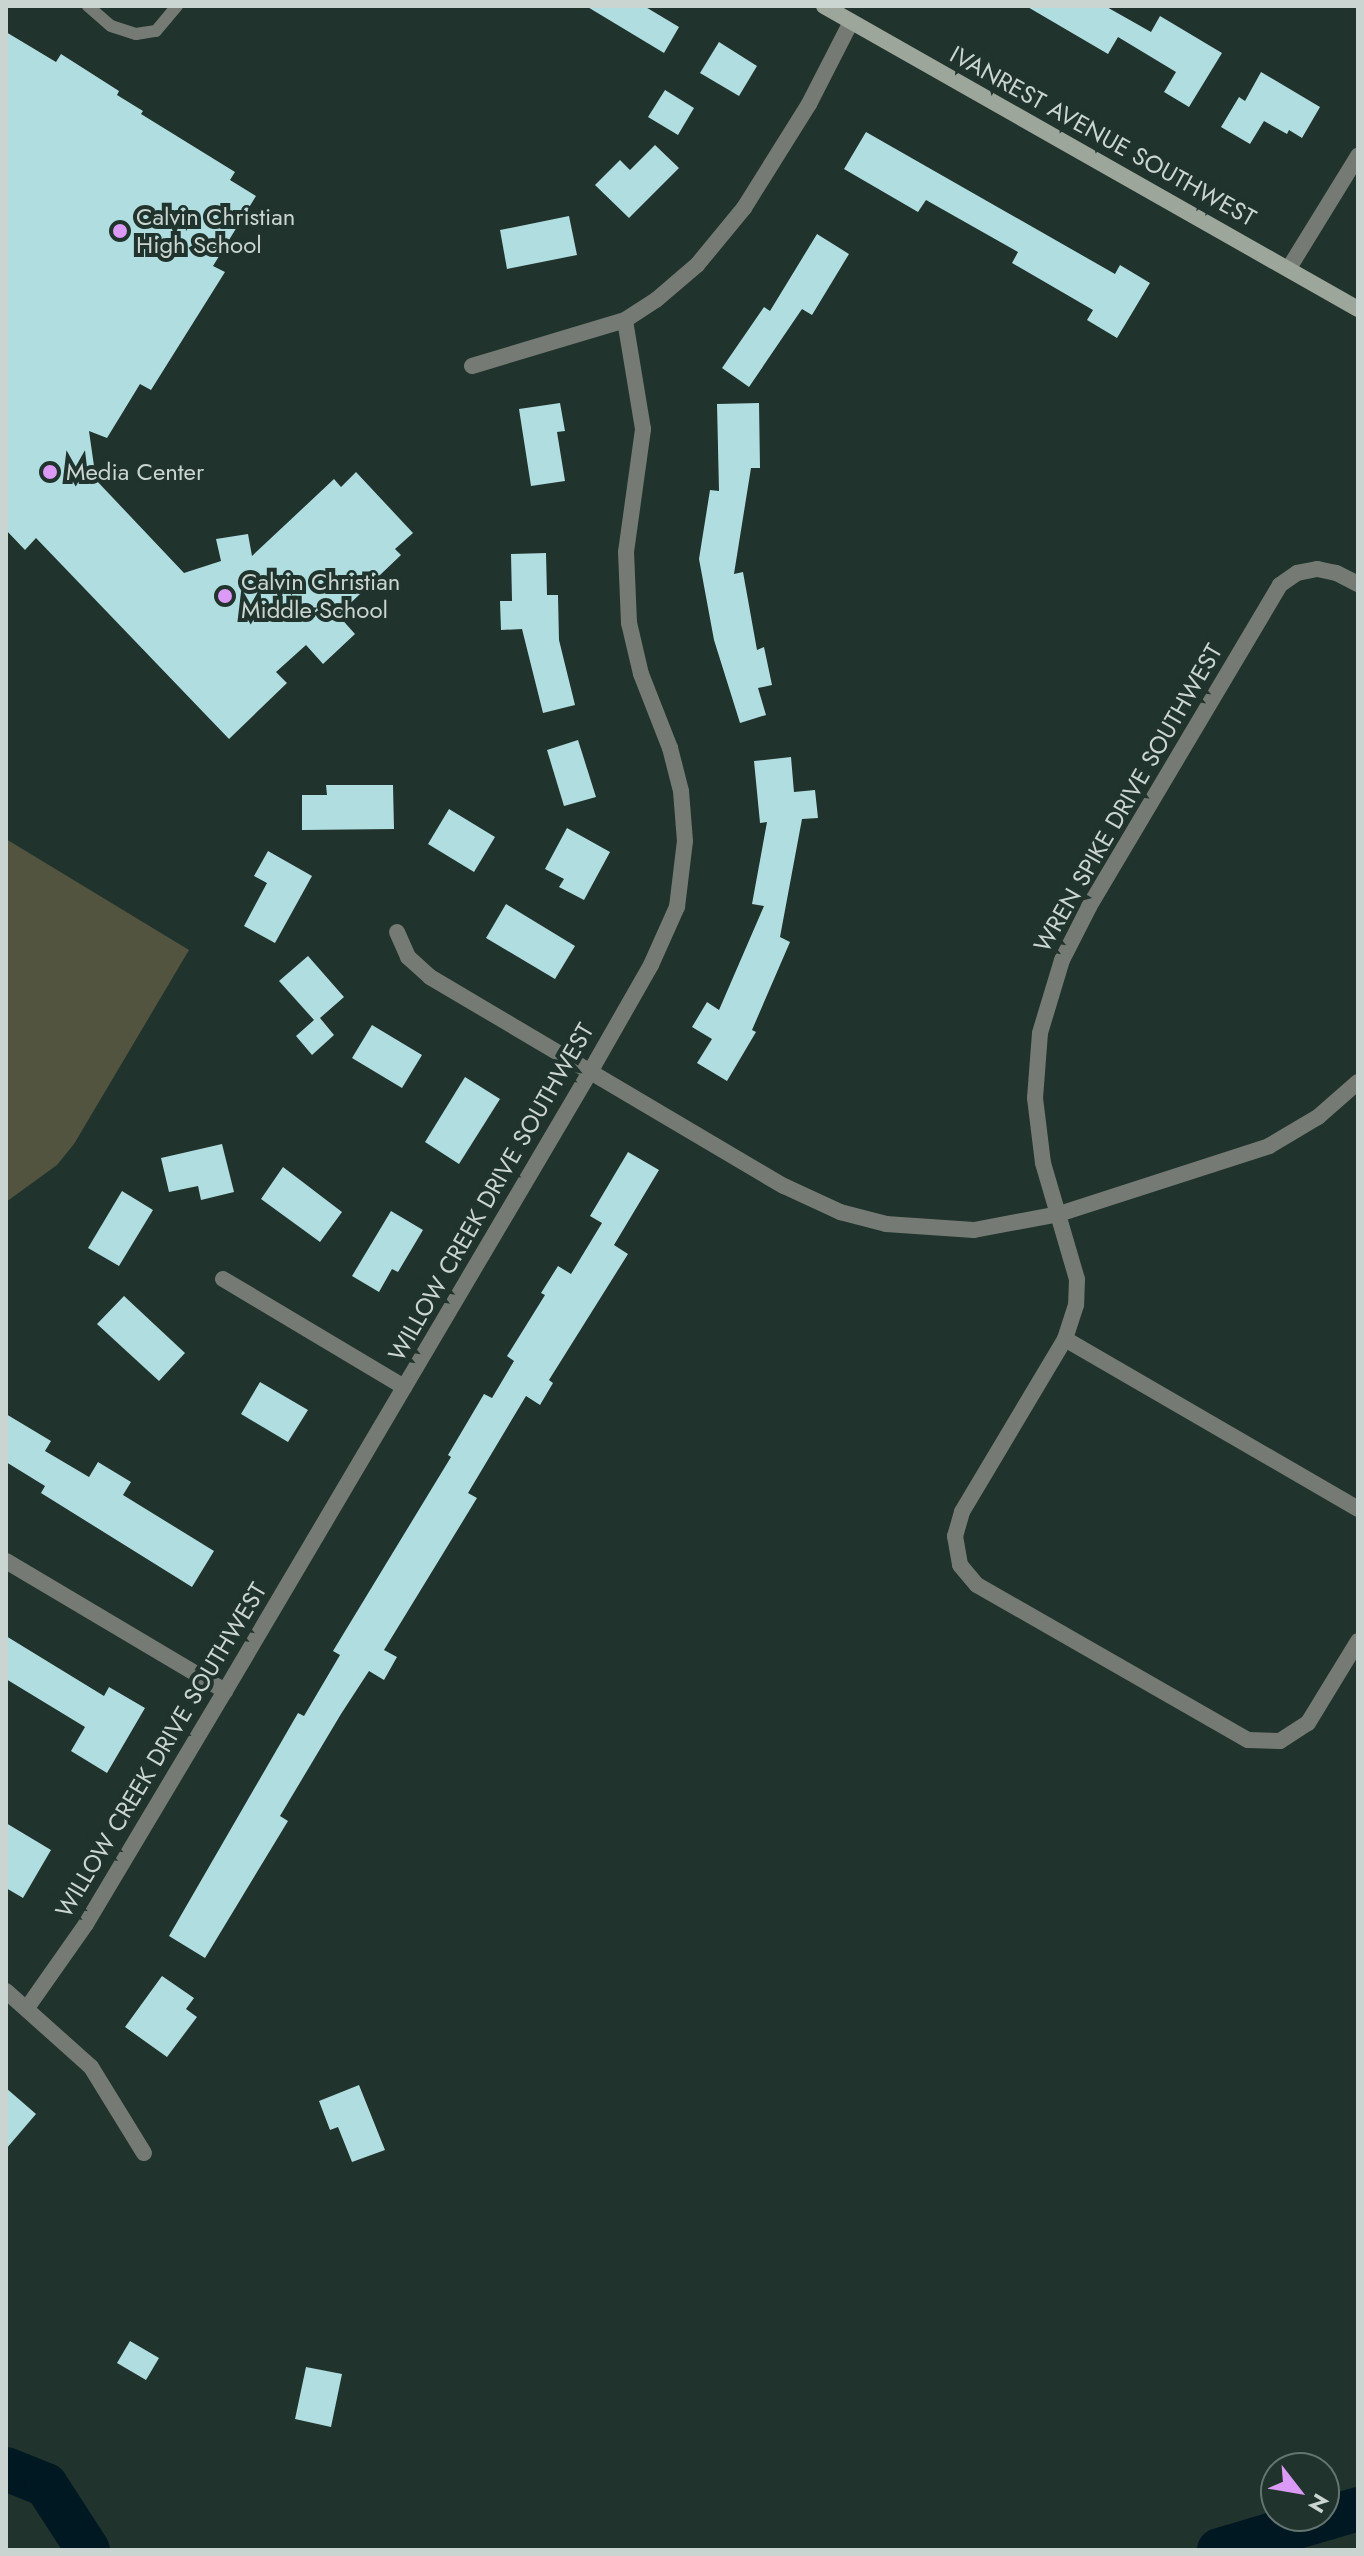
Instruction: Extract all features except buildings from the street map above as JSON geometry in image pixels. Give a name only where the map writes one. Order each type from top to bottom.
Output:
[{"type":"street","name":"IVANREST AVENUE SOUTHWEST","points":[[824,6],[1358,309]]},
{"type":"street","points":[[472,366],[625,320],[656,300],[697,265],[744,208],[809,104],[851,22]]},
{"type":"street","points":[[1289,268],[1358,156]]},
{"type":"street","name":"WILLOW CREEK DRIVE SOUTHWEST","points":[[27,2008],[86,1924],[225,1691],[590,1072],[669,929],[681,888],[685,841],[676,768],[641,674],[629,623],[626,552],[643,429],[625,320]]},
{"type":"street","name":"WREN SPIKE DRIVE SOUTHWEST","points":[[1358,584],[1327,570],[1306,570],[1280,585],[1089,907],[1052,985],[1040,1033],[1035,1098],[1043,1163],[1077,1279],[1076,1305],[1065,1339],[962,1512],[956,1549],[964,1573],[977,1585],[1235,1735],[1263,1744],[1280,1741],[1308,1723],[1358,1641]]},
{"type":"street","points":[[397,932],[408,957],[430,977],[784,1186],[863,1219],[950,1231],[997,1228],[1059,1214],[1269,1146],[1318,1117],[1358,1082]]},
{"type":"street","points":[[223,1279],[404,1387]]},
{"type":"street","points":[[1065,1339],[1358,1509]]},
{"type":"street","points":[[6,1561],[225,1691]]},
{"type":"street","points":[[6,1991],[91,2067],[144,2153]]},
{"type":"lane","points":[[88,6],[111,26],[136,34],[156,31],[177,6]]},
{"type":"green space","points":[[6,839],[189,950],[74,1144],[57,1165],[6,1202]]},
{"type":"waterway","points":[[6,2469],[46,2485],[88,2550]]},
{"type":"waterway","points":[[1219,2550],[1358,2509]]},
{"type":"place","name":"Calvin Christian High School","points":[[120,231]]},
{"type":"place","name":"Media Center","points":[[50,472]]},
{"type":"place","name":"Calvin Christian Middle School","points":[[225,596]]}]
